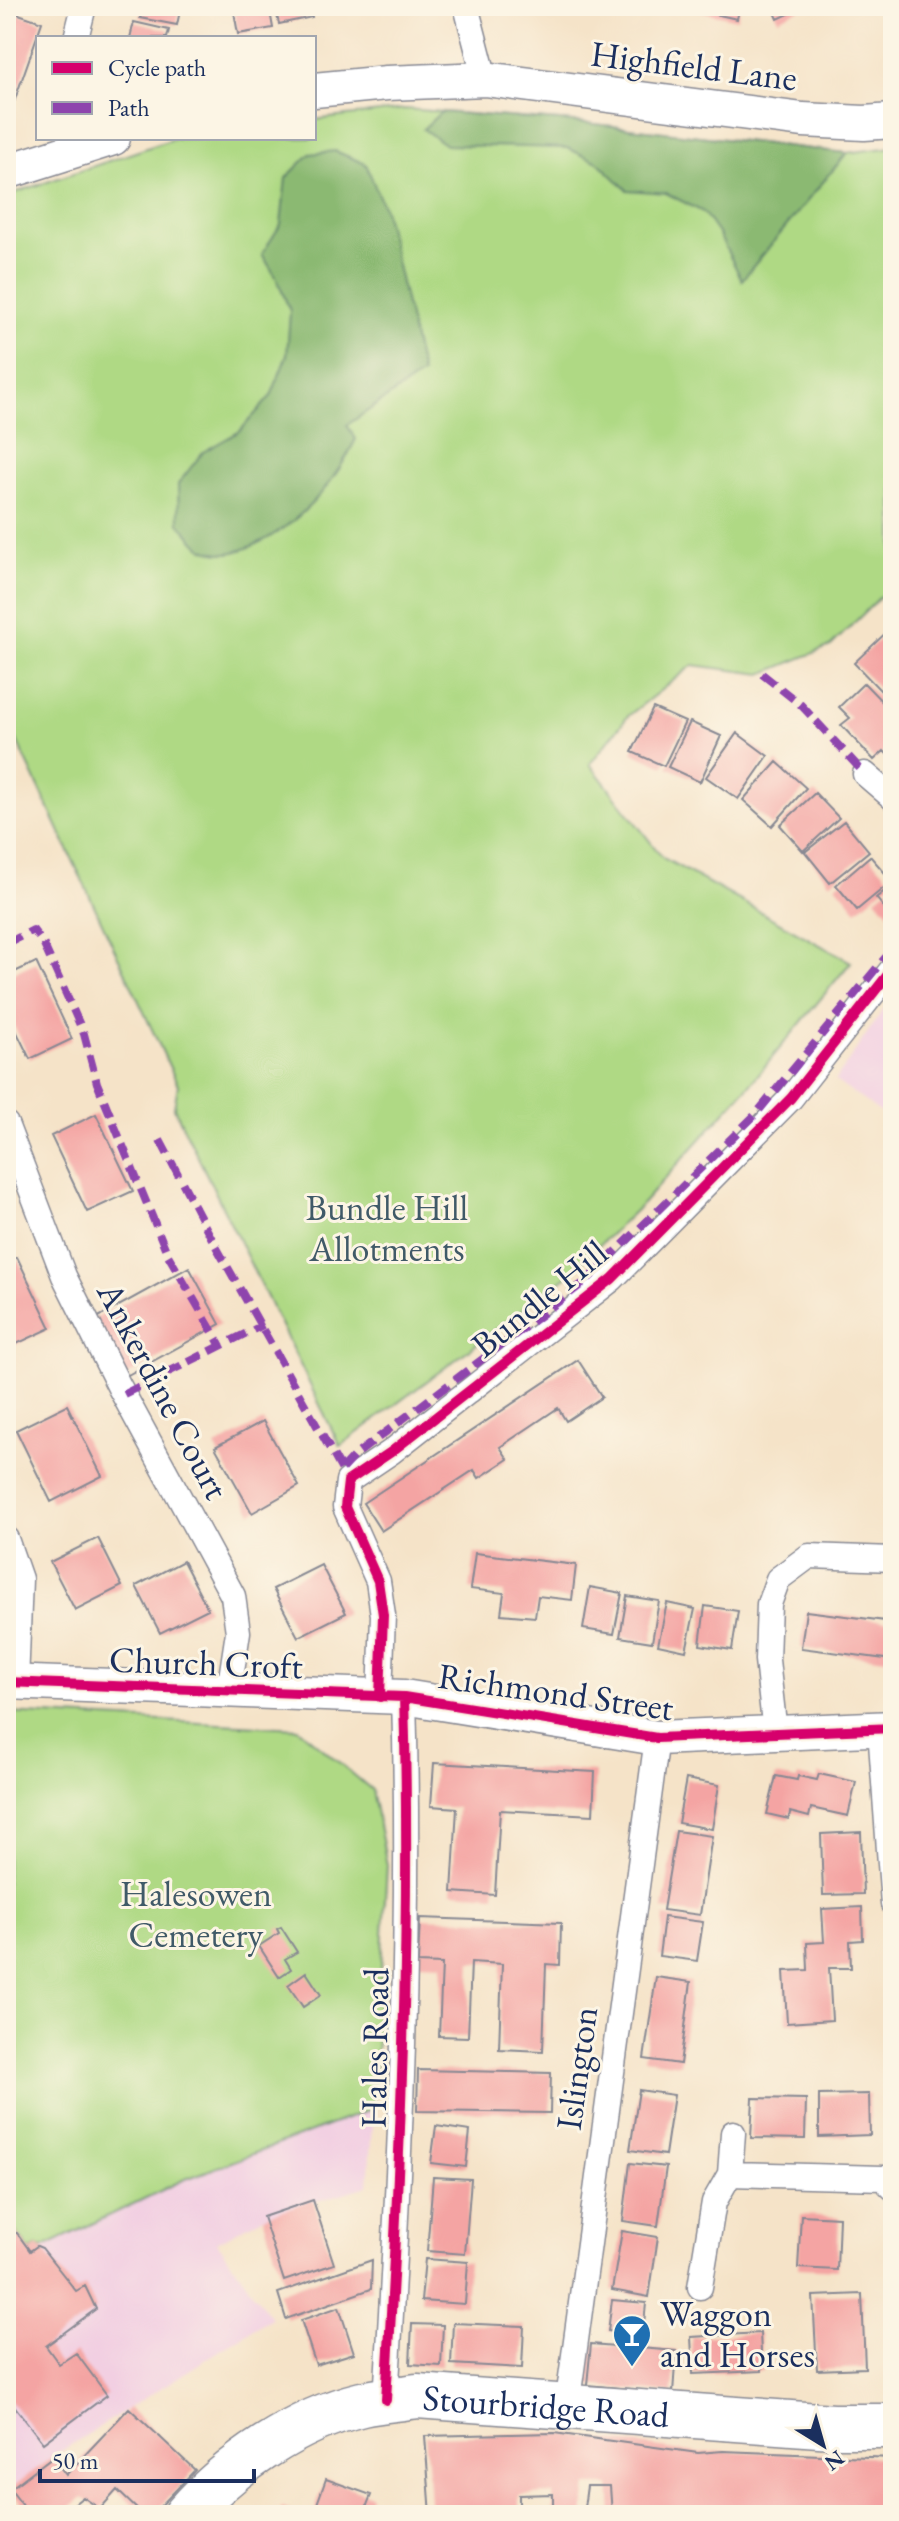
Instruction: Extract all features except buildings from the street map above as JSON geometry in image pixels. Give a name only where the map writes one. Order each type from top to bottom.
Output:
[{"type":"highway","name":"Stourbridge Road","points":[[186,2515],[223,2478],[295,2431],[342,2410],[417,2396],[833,2426],[893,2426]]},
{"type":"street","points":[[76,36],[84,6]]},
{"type":"street","points":[[466,6],[485,79]]},
{"type":"street","name":"Highfield Lane","points":[[316,90],[485,79],[803,120],[893,121]]},
{"type":"street","points":[[6,172],[96,141]]},
{"type":"street","points":[[865,774],[893,798]]},
{"type":"street","name":"Bundle Hill","points":[[392,1697],[378,1581],[345,1507],[348,1481],[391,1452],[612,1279],[791,1098],[893,968]]},
{"type":"street","name":"Ankerdine Court","points":[[6,1124],[64,1276],[119,1386],[233,1596],[238,1632],[229,1691]]},
{"type":"street","points":[[6,1539],[20,1579],[11,1682]]},
{"type":"street","points":[[775,1733],[767,1660],[769,1604],[778,1579],[809,1556],[893,1559]]},
{"type":"street","name":"Church Croft","points":[[11,1682],[392,1697]]},
{"type":"street","name":"Richmond Street","points":[[392,1697],[657,1738],[886,1728]]},
{"type":"street","name":"Hales Road","points":[[386,2400],[402,2115],[408,1819],[392,1697]]},
{"type":"street","points":[[886,1728],[893,1904]]},
{"type":"street","name":"Islington","points":[[567,2407],[657,1738]]},
{"type":"street","points":[[700,2287],[714,2202],[730,2174],[733,2133]]},
{"type":"street","points":[[730,2174],[883,2178],[893,2188]]},
{"type":"shaded area","points":[[893,995],[893,1121],[835,1081]]},
{"type":"shaded area","points":[[373,2109],[368,2186],[263,2217],[217,2242],[271,2318],[52,2457],[6,2492],[6,2233],[17,2233],[42,2248],[183,2180]]},
{"type":"green space","name":"Bundle Hill Allotments","points":[[405,109],[586,123],[846,153],[893,147],[893,584],[831,646],[762,674],[693,665],[628,716],[590,764],[663,858],[851,962],[752,1082],[640,1206],[566,1277],[340,1446],[174,1108],[178,1085],[6,717],[6,196],[170,140],[316,140],[316,120]]},
{"type":"green space","points":[[441,112],[586,123],[847,153],[742,280],[719,235],[703,212],[666,193],[627,190],[598,162],[567,148],[446,145],[423,129]]},
{"type":"green space","points":[[335,151],[366,164],[384,209],[422,374],[347,425],[356,439],[338,471],[303,513],[274,535],[244,549],[218,553],[204,549],[179,523],[178,484],[203,452],[240,431],[271,396],[287,355],[290,311],[277,279],[262,254],[281,224],[286,178],[310,154]]},
{"type":"green space","name":"Halesowen Cemetery","points":[[6,1713],[298,1728],[372,1790],[387,1865],[373,2109],[183,2180],[42,2248],[37,2246],[30,2251],[17,2233],[6,2233]]},
{"type":"marked path","points":[[762,674],[801,705],[865,774]]},
{"type":"marked path","points":[[6,944],[33,930],[43,943],[84,1034],[97,1083],[168,1255],[221,1346]]},
{"type":"marked path","points":[[342,1469],[354,1456],[586,1281],[756,1114],[885,958],[893,958]]},
{"type":"marked path","points":[[160,1140],[344,1474]]},
{"type":"marked path","points":[[124,1394],[263,1325]]},
{"type":"cycle path","points":[[380,1697],[383,1615],[378,1581],[345,1507],[348,1481],[391,1452],[612,1279],[791,1098],[893,968]]},
{"type":"cycle path","points":[[6,1682],[404,1697],[657,1738],[893,1728]]},
{"type":"cycle path","points":[[386,2400],[403,2049],[406,1873],[404,1697]]},
{"type":"place","name":"Waggon and Horses","points":[[632,2368]]}]
